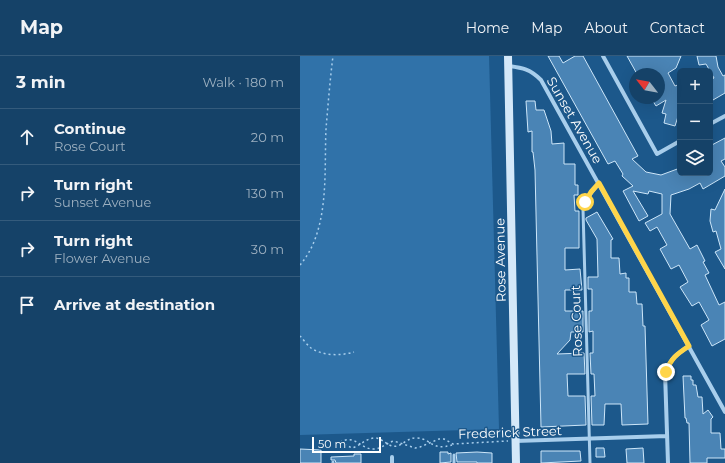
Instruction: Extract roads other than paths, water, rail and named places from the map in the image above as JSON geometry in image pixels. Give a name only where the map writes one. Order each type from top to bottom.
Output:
[{"type":"street","name":"Rose Avenue","points":[[508,56],[516,463]]},
{"type":"street","points":[[603,56],[657,154],[677,143]]},
{"type":"street","name":"Sunset Avenue","points":[[509,66],[523,68],[533,72],[541,80],[725,412]]},
{"type":"street","points":[[713,122],[725,116]]},
{"type":"street","points":[[668,463],[666,372],[669,362],[677,354],[689,346]]},
{"type":"street","name":"Frederick Street","points":[[515,441],[667,436]]},
{"type":"street","points":[[392,457],[392,463]]},
{"type":"lane","name":"Rose Court","points":[[590,463],[583,209],[588,197],[599,183]]},
{"type":"lane","points":[[454,455],[454,463]]}]
